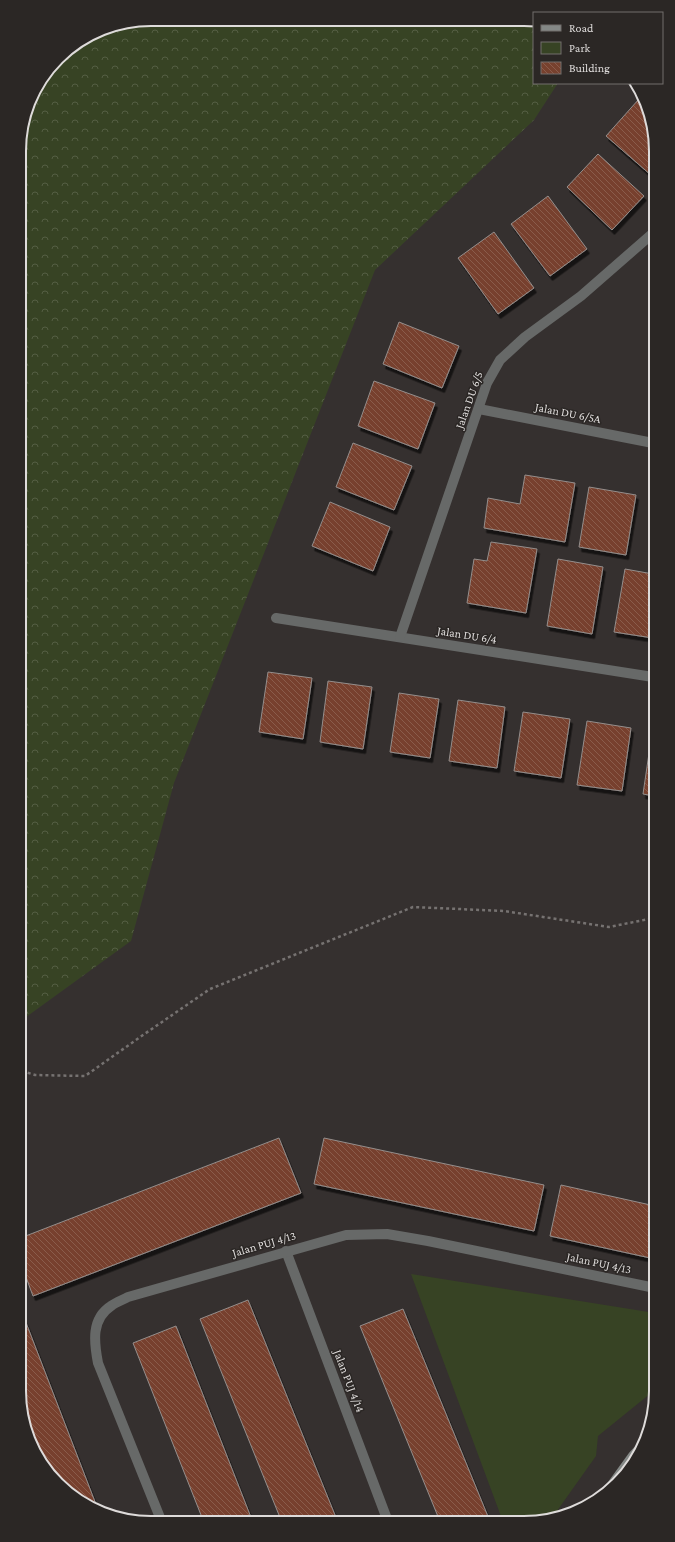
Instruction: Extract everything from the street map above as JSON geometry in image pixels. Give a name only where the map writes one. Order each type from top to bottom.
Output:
[{"type":"street","name":"Jalan DU 6/5","points":[[400,637],[487,383],[500,360],[525,337],[581,296],[649,237]]},
{"type":"street","name":"Jalan DU 6/5A","points":[[479,409],[649,442]]},
{"type":"street","name":"Jalan DU 6/4","points":[[276,618],[649,676]]},
{"type":"street","name":"Jalan PUJ 4/13","points":[[159,1516],[98,1363],[94,1342],[98,1321],[110,1306],[128,1297],[346,1235],[387,1234],[428,1241],[649,1287]]},
{"type":"street","name":"Jalan PUJ 4/14","points":[[286,1251],[386,1516]]},
{"type":"path","points":[[26,1073],[35,1076],[85,1076],[210,989],[413,907],[504,911],[609,927],[649,919]]},
{"type":"green space","points":[[134,27],[533,27],[533,84],[557,84],[534,120],[375,270],[174,783],[131,941],[26,1017],[26,142],[30,118],[35,103],[47,81],[62,62],[81,47],[95,39],[118,30]]},
{"type":"green space","points":[[411,1274],[649,1312],[649,1395],[598,1436],[596,1456],[556,1512],[541,1515],[501,1516]]},
{"type":"building","points":[[638,100],[645,118],[648,134],[649,173],[606,136]]},
{"type":"building","points":[[598,154],[644,196],[612,230],[567,187]]},
{"type":"building","points":[[548,196],[587,249],[550,276],[511,224]]},
{"type":"building","points":[[494,232],[534,288],[498,314],[458,258]]},
{"type":"building","points":[[399,322],[459,346],[442,388],[383,364]]},
{"type":"building","points":[[374,381],[435,403],[418,449],[358,426]]},
{"type":"building","points":[[353,443],[412,466],[394,510],[336,487]]},
{"type":"building","points":[[525,475],[575,483],[565,542],[484,528],[488,498],[520,504]]},
{"type":"building","points":[[589,487],[636,495],[626,555],[579,547]]},
{"type":"building","points":[[330,502],[390,527],[373,571],[312,546]]},
{"type":"building","points":[[491,542],[537,549],[526,613],[467,603],[474,559],[487,561]]},
{"type":"building","points":[[558,559],[603,567],[592,634],[547,626]]},
{"type":"building","points":[[625,569],[649,573],[649,637],[614,632]]},
{"type":"building","points":[[268,672],[312,678],[303,739],[259,732]]},
{"type":"building","points":[[328,681],[372,687],[363,749],[320,742]]},
{"type":"building","points":[[399,693],[439,699],[430,758],[390,752]]},
{"type":"building","points":[[458,700],[505,707],[497,768],[449,761]]},
{"type":"building","points":[[523,712],[570,719],[561,778],[514,771]]},
{"type":"building","points":[[587,721],[631,728],[622,791],[577,785]]},
{"type":"building","points":[[649,753],[649,795],[643,794]]},
{"type":"building","points":[[279,1138],[301,1193],[33,1296],[26,1277],[26,1236]]},
{"type":"building","points":[[324,1138],[544,1185],[534,1231],[314,1184]]},
{"type":"building","points":[[561,1185],[649,1205],[649,1258],[550,1236]]},
{"type":"building","points":[[248,1300],[335,1516],[279,1516],[200,1319]]},
{"type":"building","points":[[403,1309],[488,1516],[438,1516],[360,1326]]},
{"type":"building","points":[[26,1323],[96,1503],[81,1495],[57,1474],[47,1461],[35,1439],[27,1408]]},
{"type":"building","points":[[176,1326],[250,1516],[201,1516],[133,1343]]}]
